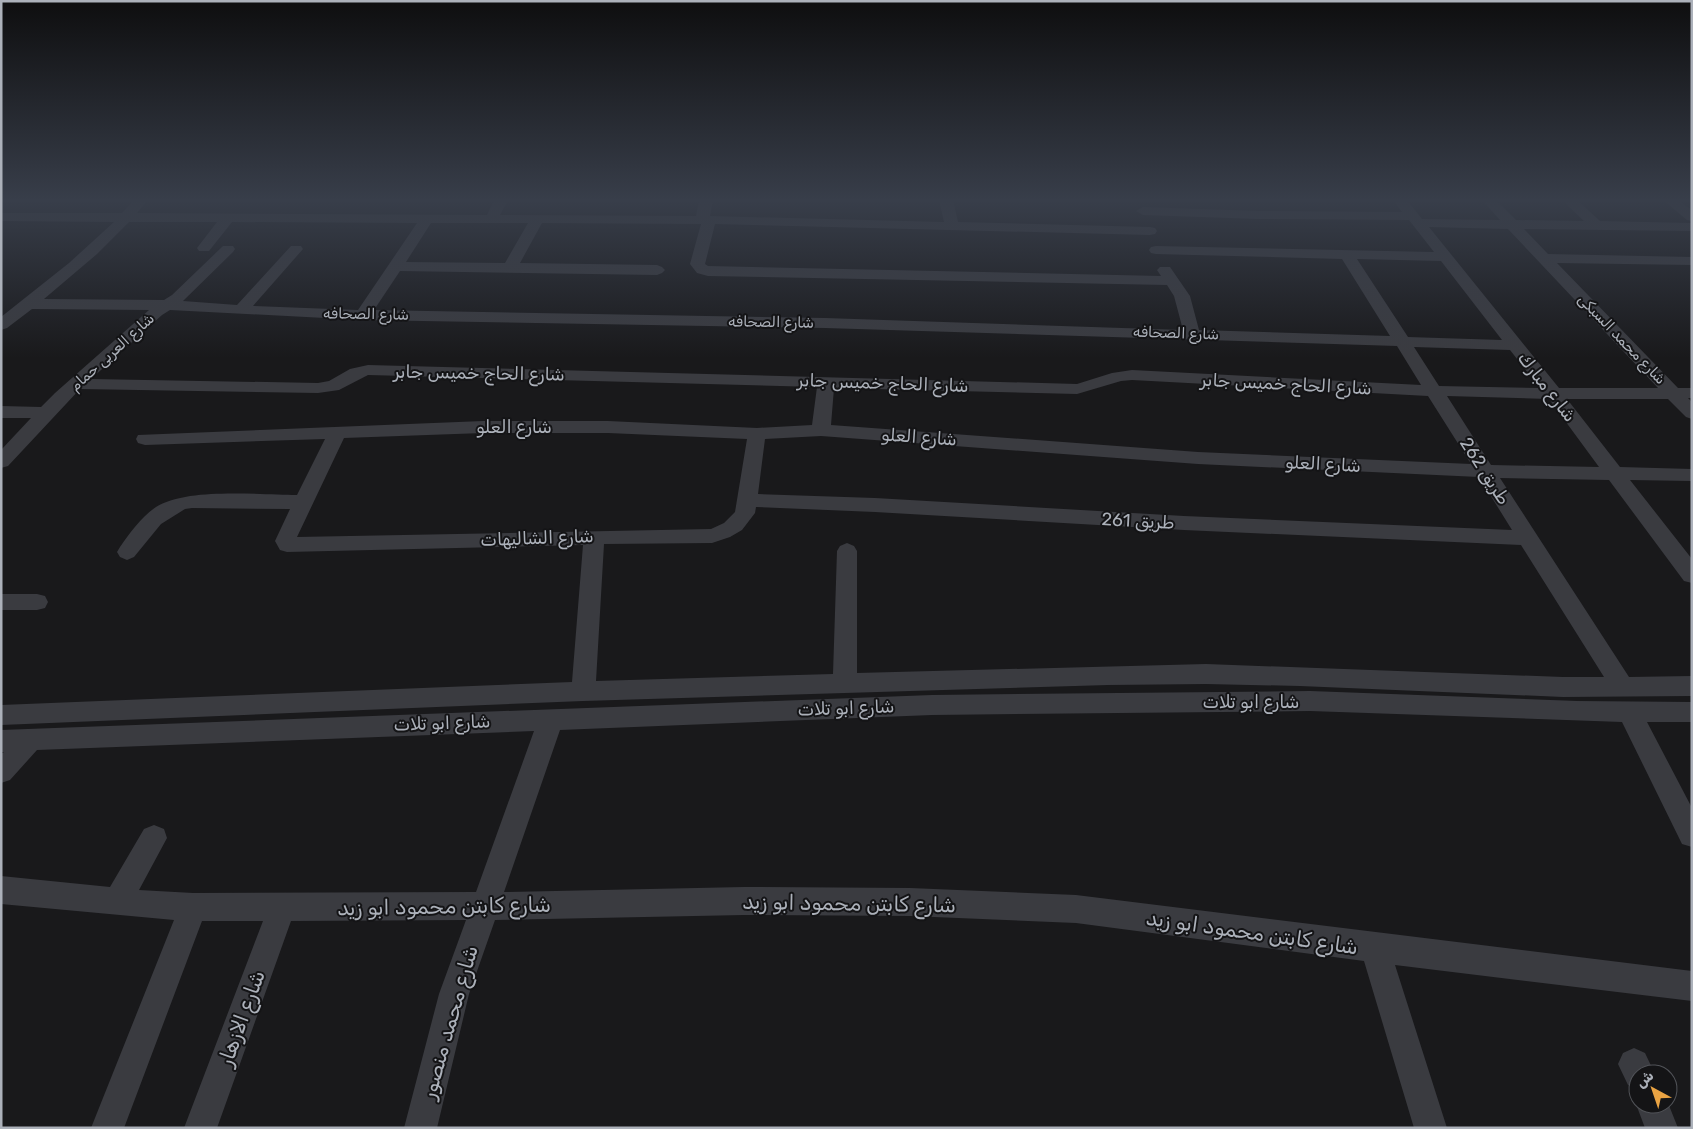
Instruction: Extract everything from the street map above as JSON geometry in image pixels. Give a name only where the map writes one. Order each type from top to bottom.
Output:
[{"type":"street","points":[[4,321],[28,304],[90,253]]},
{"type":"street","name":"شارع العربى حمام","points":[[1,462],[44,413],[156,312],[178,298],[224,253]]},
{"type":"street","points":[[241,310],[293,253]]},
{"type":"street","points":[[363,314],[404,253]]},
{"type":"street","points":[[510,268],[519,253]]},
{"type":"street","points":[[699,253],[697,264],[702,270],[708,271],[1172,281]]},
{"type":"street","points":[[1157,253],[1158,260],[1182,296],[1192,333]]},
{"type":"street","points":[[1259,253],[1444,257]]},
{"type":"street","name":"شارع مبارك","points":[[1441,253],[1554,394],[1690,572]]},
{"type":"street","name":"شارع محمد السبكى","points":[[1539,253],[1692,413]]},
{"type":"street","name":"طريق 262","points":[[1347,255],[1528,538],[1626,700],[1692,835]]},
{"type":"street","points":[[1544,258],[1692,261]]},
{"type":"street","points":[[395,266],[658,270]]},
{"type":"street","name":"شارع الصحافه","points":[[28,304],[168,305],[241,310],[363,314],[825,323],[1192,333],[1514,345]]},
{"type":"street","name":"شارع الحاج خميس جابر","points":[[76,384],[318,388],[333,386],[356,373],[368,370],[1077,389],[1094,386],[1114,376],[1132,375],[1435,392],[1554,394],[1692,393]]},
{"type":"street","points":[[821,430],[826,382]]},
{"type":"street","points":[[1,412],[44,413]]},
{"type":"street","name":"شارع العلو","points":[[146,439],[483,427],[608,427],[757,434],[821,430],[1198,458],[1485,471],[1692,475]]},
{"type":"street","name":"شارع الشاليهات","points":[[337,432],[285,541],[287,545],[594,536],[712,536],[728,531],[740,522],[745,513],[757,434]]},
{"type":"street","name":"طريق 261","points":[[748,500],[874,505],[1194,524],[1528,538]]},
{"type":"street","points":[[127,552],[151,521],[169,507],[180,503],[192,501],[304,502]]},
{"type":"street","points":[[582,691],[594,536]]},
{"type":"street","points":[[845,683],[847,550]]},
{"type":"street","points":[[1,602],[37,602]]},
{"type":"street","name":"شارع ابو تلات","points":[[1,716],[582,691],[1206,674],[1563,687],[1692,712]]},
{"type":"street","points":[[1626,700],[1692,686]]},
{"type":"street","points":[[1563,687],[1577,711]]},
{"type":"street","points":[[482,722],[490,695]]},
{"type":"street","name":"شارع ابو تلات","points":[[1,741],[932,705],[1310,701],[1577,711],[1626,700]]},
{"type":"street","name":"شارع محمد منصور","points":[[420,1128],[454,994],[551,719]]},
{"type":"street","points":[[1,772],[30,741]]},
{"type":"street","points":[[117,902],[154,838]]},
{"type":"street","name":"شارع كابتن محمود ابو زيد","points":[[1,890],[117,902],[193,907],[485,906],[772,901],[910,902],[1076,909],[1375,948],[1692,986]]},
{"type":"street","points":[[106,1128],[193,907]]},
{"type":"street","name":"شارع الازهار","points":[[200,1128],[282,907]]},
{"type":"street","points":[[1375,948],[1431,1128]]},
{"type":"street","points":[[1656,1114],[1662,1128]]}]
